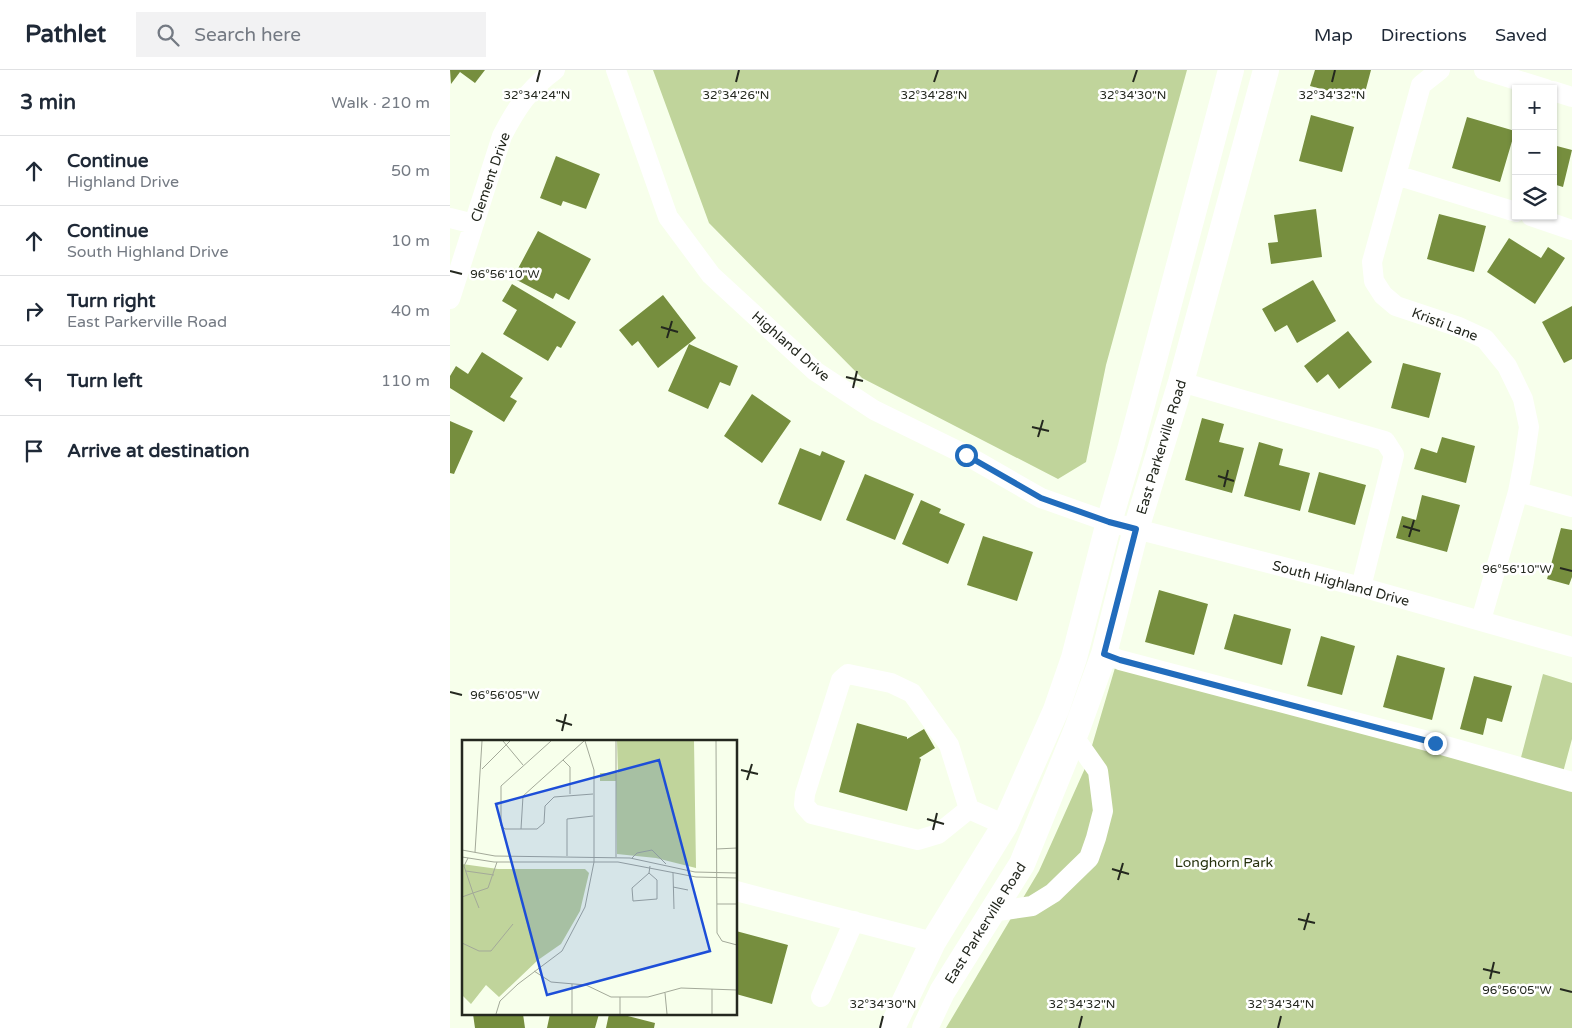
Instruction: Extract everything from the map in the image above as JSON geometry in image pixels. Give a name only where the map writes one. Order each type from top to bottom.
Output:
[{"type":"main road","name":"East Parkerville Road","points":[[892,1028],[933,942],[1005,825],[1056,710],[1074,658],[1231,70]]},
{"type":"main road","name":"East Parkerville Road","points":[[925,1028],[942,992],[1022,864],[1074,737],[1104,654],[1136,529],[1180,382],[1266,70]]},
{"type":"street","name":"Clement Drive","points":[[450,299],[502,136],[514,112],[538,82],[555,70]]},
{"type":"street","name":"Highland Drive","points":[[616,70],[668,217],[711,275],[815,371],[874,410],[966,455],[1041,498],[1109,522]]},
{"type":"street","name":"Kristi Lane","points":[[1440,70],[1421,85],[1372,262],[1374,281],[1383,295],[1396,306],[1459,327],[1485,339],[1507,366],[1524,399],[1529,428],[1518,492],[1481,620]]},
{"type":"street","points":[[1484,70],[1533,85]]},
{"type":"street","points":[[1557,92],[1572,96]]},
{"type":"street","points":[[1396,175],[1512,211]]},
{"type":"street","points":[[450,218],[474,224]]},
{"type":"street","points":[[1543,220],[1572,230]]},
{"type":"street","points":[[1180,382],[1385,441],[1394,454],[1361,587]]},
{"type":"street","points":[[1518,492],[1572,507]]},
{"type":"street","name":"South Highland Drive","points":[[1109,522],[1361,587],[1572,646]]},
{"type":"street","points":[[1104,654],[1572,782]]},
{"type":"street","points":[[969,809],[938,834],[918,840],[812,814],[804,805],[805,794],[841,680],[848,674],[891,683],[912,693],[948,745],[969,809],[1005,825]]},
{"type":"street","points":[[992,912],[1032,906],[1053,893],[1089,858],[1103,811],[1100,779],[1098,771],[1074,737]]},
{"type":"street","points":[[738,892],[933,942]]},
{"type":"street","points":[[821,997],[854,921]]},
{"type":"green space","points":[[653,70],[1187,70],[1106,365],[1086,462],[1058,479],[862,378],[709,223]]},
{"type":"green space","name":"Longhorn Park","points":[[1117,661],[1519,765],[1543,674],[1572,683],[1572,739],[1562,776],[1572,787],[1572,1028],[946,1028],[1039,871],[1086,766]]},
{"type":"building","points":[[450,70],[485,70],[475,83],[460,72],[451,84]]},
{"type":"building","points":[[1315,70],[1371,70],[1363,100],[1310,86]]},
{"type":"building","points":[[1311,115],[1354,127],[1342,172],[1299,161]]},
{"type":"building","points":[[1467,117],[1512,130],[1512,141],[1500,182],[1452,168]]},
{"type":"building","points":[[1557,146],[1572,150],[1563,187],[1557,185]]},
{"type":"building","points":[[556,156],[600,174],[586,209],[563,201],[561,206],[540,198]]},
{"type":"building","points":[[1316,209],[1322,257],[1271,264],[1268,243],[1278,242],[1274,215]]},
{"type":"building","points":[[1439,214],[1486,226],[1474,272],[1427,259]]},
{"type":"building","points":[[538,231],[591,259],[569,300],[556,293],[553,299],[513,278]]},
{"type":"building","points":[[1509,238],[1541,258],[1548,247],[1565,258],[1535,304],[1487,272]]},
{"type":"building","points":[[1313,280],[1336,321],[1297,343],[1287,325],[1275,332],[1262,309]]},
{"type":"building","points":[[512,284],[576,322],[561,348],[557,346],[548,361],[503,334],[517,310],[502,301]]},
{"type":"building","points":[[663,295],[696,338],[658,368],[638,341],[632,346],[619,330]]},
{"type":"building","points":[[1572,306],[1572,359],[1564,363],[1542,322]]},
{"type":"building","points":[[1348,331],[1372,362],[1339,389],[1328,374],[1317,383],[1304,366]]},
{"type":"building","points":[[689,344],[738,366],[730,386],[720,382],[708,409],[668,391]]},
{"type":"building","points":[[482,352],[523,378],[510,397],[517,401],[504,422],[450,388],[450,376],[456,366],[468,374]]},
{"type":"building","points":[[1403,363],[1441,373],[1429,418],[1391,408]]},
{"type":"building","points":[[752,394],[791,421],[762,463],[724,436]]},
{"type":"building","points":[[1202,418],[1224,424],[1219,442],[1244,448],[1232,493],[1185,480]]},
{"type":"building","points":[[450,421],[473,431],[454,474],[450,473]]},
{"type":"building","points":[[1442,437],[1475,446],[1466,483],[1414,469],[1421,448],[1437,453]]},
{"type":"building","points":[[1259,442],[1283,449],[1279,465],[1310,473],[1300,511],[1244,496]]},
{"type":"building","points":[[800,448],[820,456],[822,451],[845,461],[821,521],[778,504]]},
{"type":"building","points":[[1319,472],[1366,485],[1355,525],[1308,512]]},
{"type":"building","points":[[865,474],[914,494],[895,540],[846,520]]},
{"type":"building","points":[[1422,495],[1460,505],[1447,552],[1396,538],[1402,516],[1416,520]]},
{"type":"building","points":[[921,500],[941,509],[939,513],[965,524],[948,564],[902,544]]},
{"type":"building","points":[[1561,528],[1572,530],[1572,577],[1569,585],[1547,579]]},
{"type":"building","points":[[983,536],[1033,552],[1017,601],[967,585]]},
{"type":"building","points":[[1159,590],[1208,604],[1194,655],[1145,642]]},
{"type":"building","points":[[1234,614],[1291,629],[1282,665],[1224,649]]},
{"type":"building","points":[[1321,636],[1355,646],[1342,695],[1307,686]]},
{"type":"building","points":[[1397,655],[1445,668],[1432,720],[1383,707]]},
{"type":"building","points":[[1474,676],[1512,686],[1502,722],[1487,718],[1483,735],[1460,729]]},
{"type":"building","points":[[857,723],[907,737],[907,739],[924,729],[935,748],[919,758],[921,759],[907,811],[839,792]]},
{"type":"building","points":[[738,932],[788,945],[772,1004],[738,995]]},
{"type":"building","points":[[473,1016],[523,1016],[525,1028],[475,1028]]},
{"type":"building","points":[[550,1016],[598,1016],[595,1028],[547,1028]]},
{"type":"building","points":[[609,1016],[628,1016],[655,1023],[654,1028],[606,1028]]},
{"type":"route","points":[[966,455],[1041,498],[1109,522],[1136,529],[1104,654],[1120,660],[1435,743]]}]
